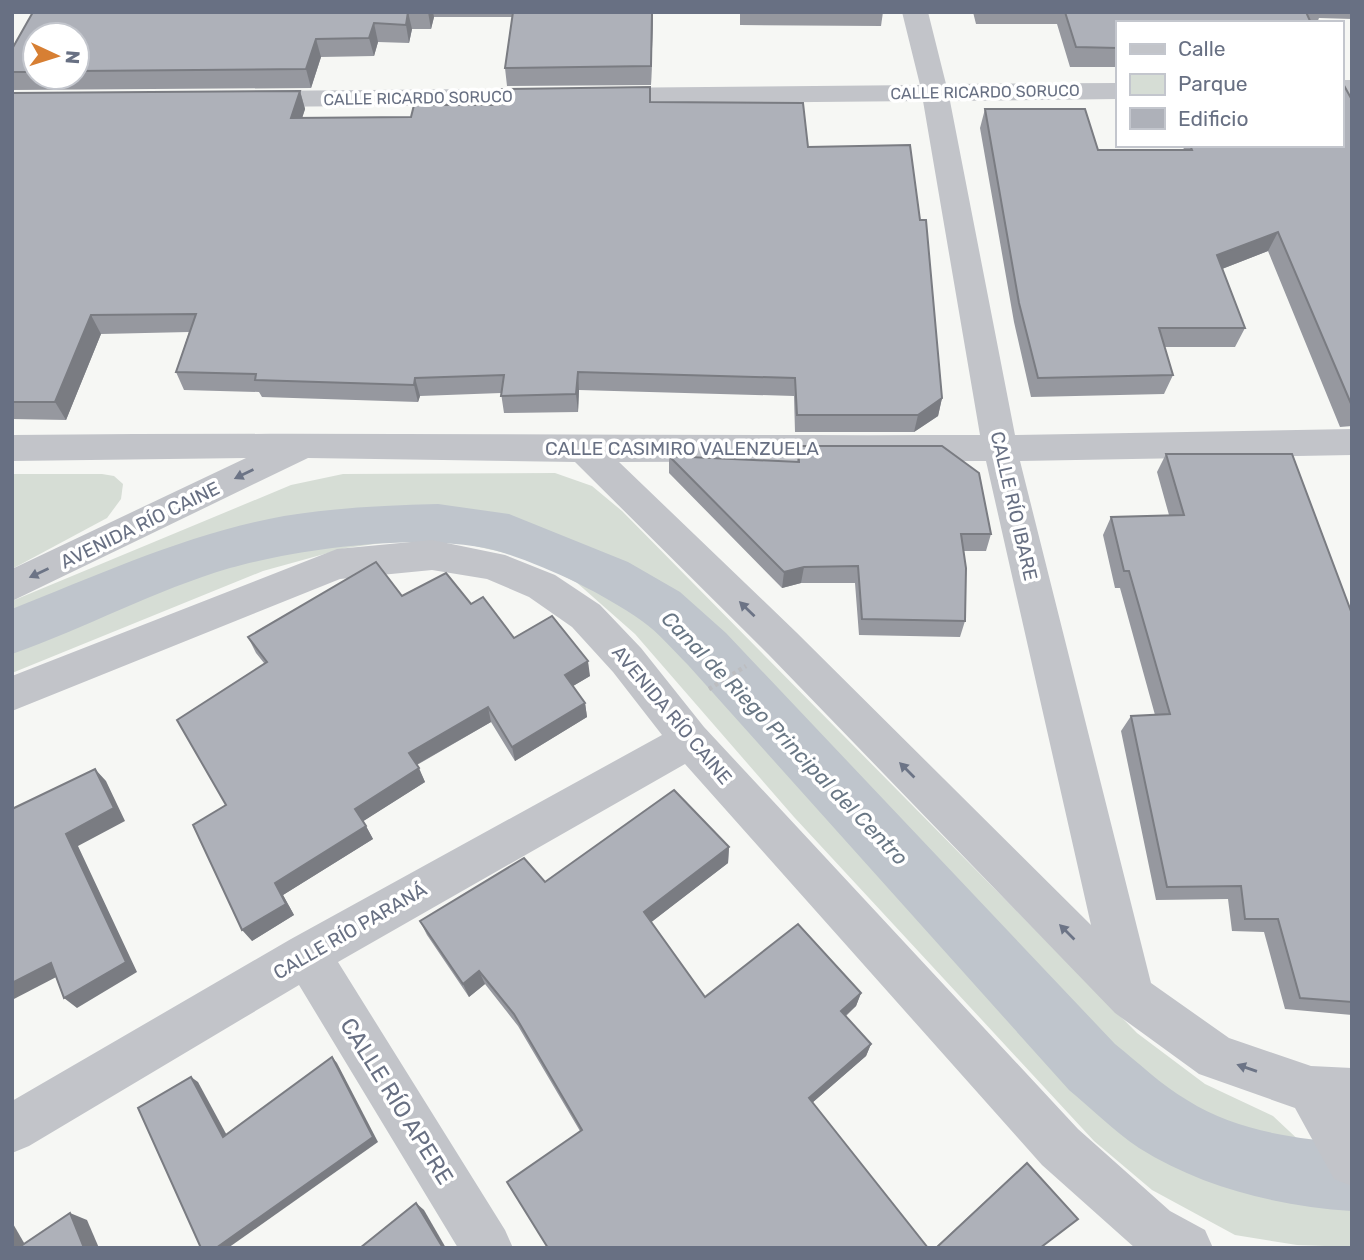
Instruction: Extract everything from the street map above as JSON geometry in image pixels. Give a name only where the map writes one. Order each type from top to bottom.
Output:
[{"type":"street","name":"CALLE RÍO IBARE","points":[[915,12],[935,93],[1000,448],[1131,997]]},
{"type":"street","name":"CALLE RICARDO SORUCO","points":[[222,100],[1116,91]]},
{"type":"street","name":"CALLE CASIMIRO VALENZUELA","points":[[12,447],[306,445],[584,449],[1000,448],[1352,442]]},
{"type":"street","name":"AVENIDA RÍO CAINE","points":[[12,586],[306,445]]},
{"type":"street","points":[[584,449],[792,653],[1131,997],[1216,1057],[1331,1091],[1352,1161]]},
{"type":"street","name":"AVENIDA RÍO CAINE","points":[[12,694],[337,565],[383,558],[432,555],[492,565],[542,586],[586,616],[627,660],[690,740],[1060,1147],[1152,1230],[1187,1248]]},
{"type":"street","name":"CALLE RÍO PARANÁ","points":[[12,1129],[307,955],[690,740]]},
{"type":"street","name":"CALLE RÍO APERE","points":[[307,955],[487,1248]]},
{"type":"path","points":[[712,687],[748,665]]},
{"type":"green space","points":[[555,473],[592,486],[622,511],[1137,1033],[1205,1084],[1273,1116],[1352,1190],[1352,1247],[1297,1245],[1235,1235],[1152,1190],[1094,1141],[794,817],[635,634],[576,582],[527,558],[466,544],[404,540],[346,548],[263,571],[12,673],[12,601],[291,485],[343,474]]},
{"type":"green space","points":[[12,474],[114,476],[123,484],[121,499],[107,518],[12,569]]},
{"type":"building","points":[[33,12],[408,12],[406,25],[374,23],[369,38],[316,39],[306,69],[91,71],[91,21],[28,21]]},
{"type":"building","points":[[513,12],[652,12],[651,66],[505,68]]},
{"type":"building","points":[[1065,12],[1306,12],[1310,21],[1116,21],[1116,48],[1076,47]]},
{"type":"building","points":[[21,33],[21,72],[12,72],[12,49]]},
{"type":"building","points":[[1343,84],[1352,100],[1352,406],[1278,232],[1217,255],[1245,328],[1159,328],[1173,375],[1038,378],[1019,303],[985,109],[1085,109],[1098,150],[1192,150],[1191,147],[1343,147]]},
{"type":"building","points":[[650,87],[650,102],[803,103],[808,147],[910,145],[920,220],[926,220],[942,398],[918,415],[797,415],[795,378],[578,372],[576,394],[501,396],[504,375],[415,378],[414,385],[255,380],[256,374],[176,372],[196,314],[91,315],[55,402],[12,402],[12,93],[300,91],[291,118],[411,117],[414,105],[499,105],[501,89]]},
{"type":"building","points":[[798,446],[942,446],[979,473],[991,534],[961,534],[966,568],[965,621],[862,619],[858,566],[804,567],[784,572],[669,456],[799,462]]},
{"type":"building","points":[[1166,454],[1292,454],[1352,614],[1352,1002],[1300,998],[1278,919],[1245,919],[1241,886],[1167,887],[1131,716],[1170,714],[1129,571],[1124,571],[1111,517],[1184,515]]},
{"type":"building","points":[[376,562],[402,596],[446,573],[471,604],[483,597],[514,638],[552,616],[588,661],[565,675],[585,703],[512,747],[488,707],[409,753],[419,768],[355,809],[366,826],[275,883],[286,904],[242,930],[193,825],[226,805],[177,720],[267,662],[248,637]]},
{"type":"building","points":[[95,769],[114,808],[66,834],[126,962],[64,998],[51,963],[12,983],[12,809]]},
{"type":"building","points":[[674,790],[729,847],[644,912],[705,997],[798,924],[861,993],[841,1011],[871,1044],[809,1098],[928,1248],[548,1248],[507,1182],[582,1130],[514,1014],[479,971],[463,984],[420,921],[524,858],[545,882]]},
{"type":"building","points":[[332,1057],[373,1137],[216,1248],[201,1248],[138,1108],[191,1077],[223,1137]]},
{"type":"building","points":[[1027,1163],[1078,1219],[1040,1248],[936,1248]]},
{"type":"building","points":[[416,1203],[443,1248],[360,1248]]},
{"type":"building","points":[[70,1213],[84,1248],[18,1248]]},
{"type":"waterway","name":"Canal de Riego Principal del Centro","points":[[12,632],[131,583],[224,550],[284,536],[372,525],[438,523],[509,534],[610,576],[662,607],[707,649],[1092,1067],[1145,1111],[1185,1136],[1230,1155],[1278,1168],[1352,1177]]}]
